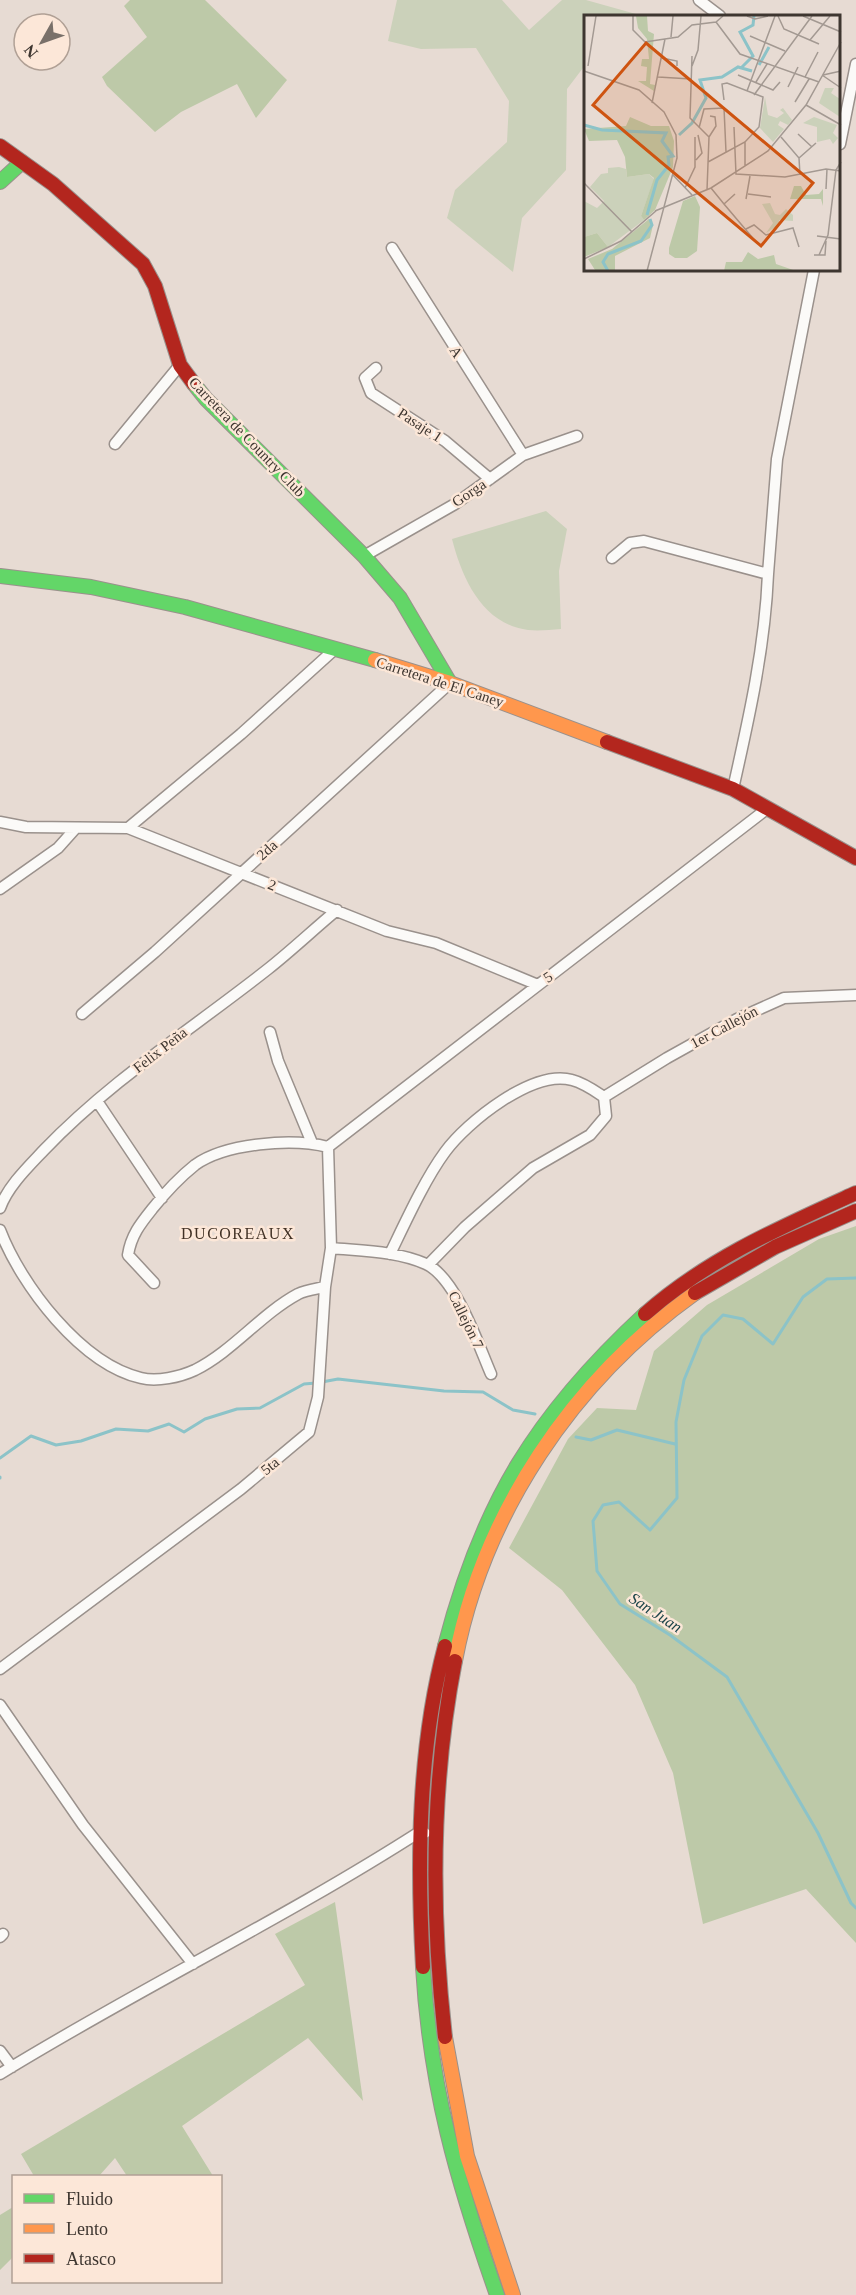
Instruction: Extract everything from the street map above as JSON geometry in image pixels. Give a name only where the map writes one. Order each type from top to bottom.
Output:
[{"type":"main road","name":"Carretera de Country Club","points":[[0,146],[102,226],[143,264],[155,286],[180,365],[206,399],[364,556],[400,598],[450,683]]},
{"type":"main road","points":[[0,182],[22,162]]},
{"type":"main road","name":"Carretera de El Caney","points":[[0,576],[91,587],[185,607],[277,630],[450,683],[733,789],[856,858]]},
{"type":"main road","points":[[497,2295],[461,2196],[431,2065],[421,1921],[421,1831],[436,1683],[450,1620],[471,1555],[507,1479],[535,1434],[556,1407],[623,1334],[675,1288],[715,1260],[856,1193]]},
{"type":"main road","points":[[513,2295],[479,2203],[461,2135],[443,2031],[437,1940],[436,1838],[452,1680],[464,1620],[503,1517],[547,1441],[568,1413],[652,1325],[727,1272],[856,1211]]},
{"type":"street","points":[[699,0],[719,15]]},
{"type":"street","points":[[841,139],[856,64]]},
{"type":"street","name":"A","points":[[392,248],[523,455]]},
{"type":"street","points":[[733,789],[753,694],[766,613],[777,459],[814,272]]},
{"type":"street","points":[[115,444],[180,365]]},
{"type":"street","name":"Pasaje 1","points":[[376,368],[365,378],[371,393],[445,441],[490,479]]},
{"type":"street","name":"Gorga","points":[[364,556],[454,504],[523,455],[577,436]]},
{"type":"street","points":[[612,558],[630,543],[644,541],[768,574]]},
{"type":"street","points":[[128,828],[241,734],[335,649]]},
{"type":"street","name":"2da","points":[[82,1014],[242,873],[450,683]]},
{"type":"street","name":"5","points":[[328,1147],[768,808]]},
{"type":"street","name":"2","points":[[0,822],[26,827],[128,828],[337,909],[387,931],[436,943],[538,985]]},
{"type":"street","points":[[0,889],[58,848],[75,829]]},
{"type":"street","name":"Felix Peña","points":[[0,1208],[3,1200],[29,1166],[97,1101],[154,1053],[268,969],[337,909]]},
{"type":"street","name":"1er Callejón","points":[[604,1097],[697,1042],[784,998],[856,995]]},
{"type":"street","points":[[270,1032],[278,1061],[312,1143]]},
{"type":"street","points":[[390,1254],[444,1153],[460,1135],[504,1100],[542,1081],[557,1078],[573,1080],[604,1097],[606,1116],[590,1135],[533,1168],[465,1227],[428,1265]]},
{"type":"street","points":[[97,1101],[162,1197]]},
{"type":"street","points":[[154,1283],[128,1255],[135,1231],[162,1197],[197,1164],[255,1145],[288,1141],[328,1147]]},
{"type":"street","name":"5ta","points":[[0,1669],[285,1454],[309,1432],[318,1397],[325,1287],[331,1248],[328,1147]]},
{"type":"street","points":[[0,1230],[10,1255],[38,1299],[76,1340],[110,1365],[143,1379],[159,1379],[197,1368],[299,1293],[325,1287]]},
{"type":"street","name":"Callejón 7","points":[[331,1248],[390,1254],[428,1265],[456,1293],[490,1374]]},
{"type":"street","points":[[0,1705],[83,1825],[193,1964]]},
{"type":"street","points":[[0,2074],[68,2032],[351,1875],[421,1831],[436,1838]]},
{"type":"street","points":[[0,2051],[12,2067]]},
{"type":"green space","points":[[130,0],[205,0],[287,80],[256,118],[237,84],[181,112],[155,132],[107,86],[102,77],[147,37],[124,6]]},
{"type":"green space","points":[[397,0],[502,0],[529,30],[562,0],[586,0],[639,15],[584,15],[584,67],[567,89],[566,170],[522,218],[513,272],[447,218],[455,190],[507,142],[509,101],[476,48],[421,49],[388,41]]},
{"type":"green space","points":[[546,511],[567,529],[559,571],[561,629],[528,630],[498,619],[486,609],[468,583],[452,539]]},
{"type":"green space","points":[[856,1226],[856,1943],[806,1889],[703,1924],[673,1773],[635,1685],[562,1590],[509,1548],[568,1439],[597,1408],[636,1410],[654,1351],[707,1305],[819,1239]]},
{"type":"green space","points":[[335,1902],[363,2101],[308,2038],[182,2126],[212,2175],[126,2175],[115,2158],[100,2175],[33,2175],[21,2154],[305,1985],[275,1934]]},
{"type":"green space","points":[[12,2208],[12,2258],[0,2270],[0,2215]]},
{"type":"waterway","name":"San Juan","points":[[856,1278],[827,1279],[803,1297],[773,1344],[743,1319],[723,1315],[702,1336],[684,1380],[676,1422],[677,1498],[650,1530],[619,1502],[603,1505],[593,1521],[597,1571],[620,1604],[670,1635],[727,1677],[818,1833],[851,1903],[856,1908]]},
{"type":"waterway","points":[[322,1382],[338,1379],[444,1391],[483,1392],[513,1410],[535,1414]]},
{"type":"waterway","points":[[0,1458],[31,1436],[56,1445],[81,1441],[116,1429],[148,1431],[169,1424],[184,1432],[205,1419],[237,1409],[260,1408],[304,1384],[316,1383]]},
{"type":"waterway","points":[[576,1437],[591,1440],[617,1430],[675,1444]]},
{"type":"traffic: fast","points":[[0,182],[22,162]]},
{"type":"traffic: fast","points":[[194,384],[206,399],[364,556],[400,598],[450,683]]},
{"type":"traffic: fast","points":[[0,576],[91,587],[185,607],[375,660]]},
{"type":"traffic: fast","points":[[445,1646],[477,1548],[518,1464],[573,1388],[645,1314]]},
{"type":"traffic: fast","points":[[423,1967],[432,2053],[448,2134],[470,2213],[497,2295]]},
{"type":"traffic: slow","points":[[375,660],[450,683],[607,742]]},
{"type":"traffic: slow","points":[[455,1661],[468,1606],[487,1553],[511,1502],[540,1454],[573,1409],[610,1366],[651,1328],[695,1293]]},
{"type":"traffic: slow","points":[[445,2037],[467,2156],[513,2295]]},
{"type":"traffic: jam","points":[[0,146],[53,184],[143,264],[155,286],[180,365],[194,384]]},
{"type":"traffic: jam","points":[[607,742],[733,789],[856,858]]},
{"type":"traffic: jam","points":[[645,1314],[669,1294],[719,1261],[773,1232],[856,1193]]},
{"type":"traffic: jam","points":[[695,1293],[775,1247],[856,1211]]},
{"type":"traffic: jam","points":[[423,1967],[420,1887],[422,1805],[429,1724],[445,1646]]},
{"type":"traffic: jam","points":[[445,2037],[437,1943],[436,1849],[441,1754],[455,1661]]},
{"type":"district","name":"DUCOREAUX","points":[[238,1233]]}]
